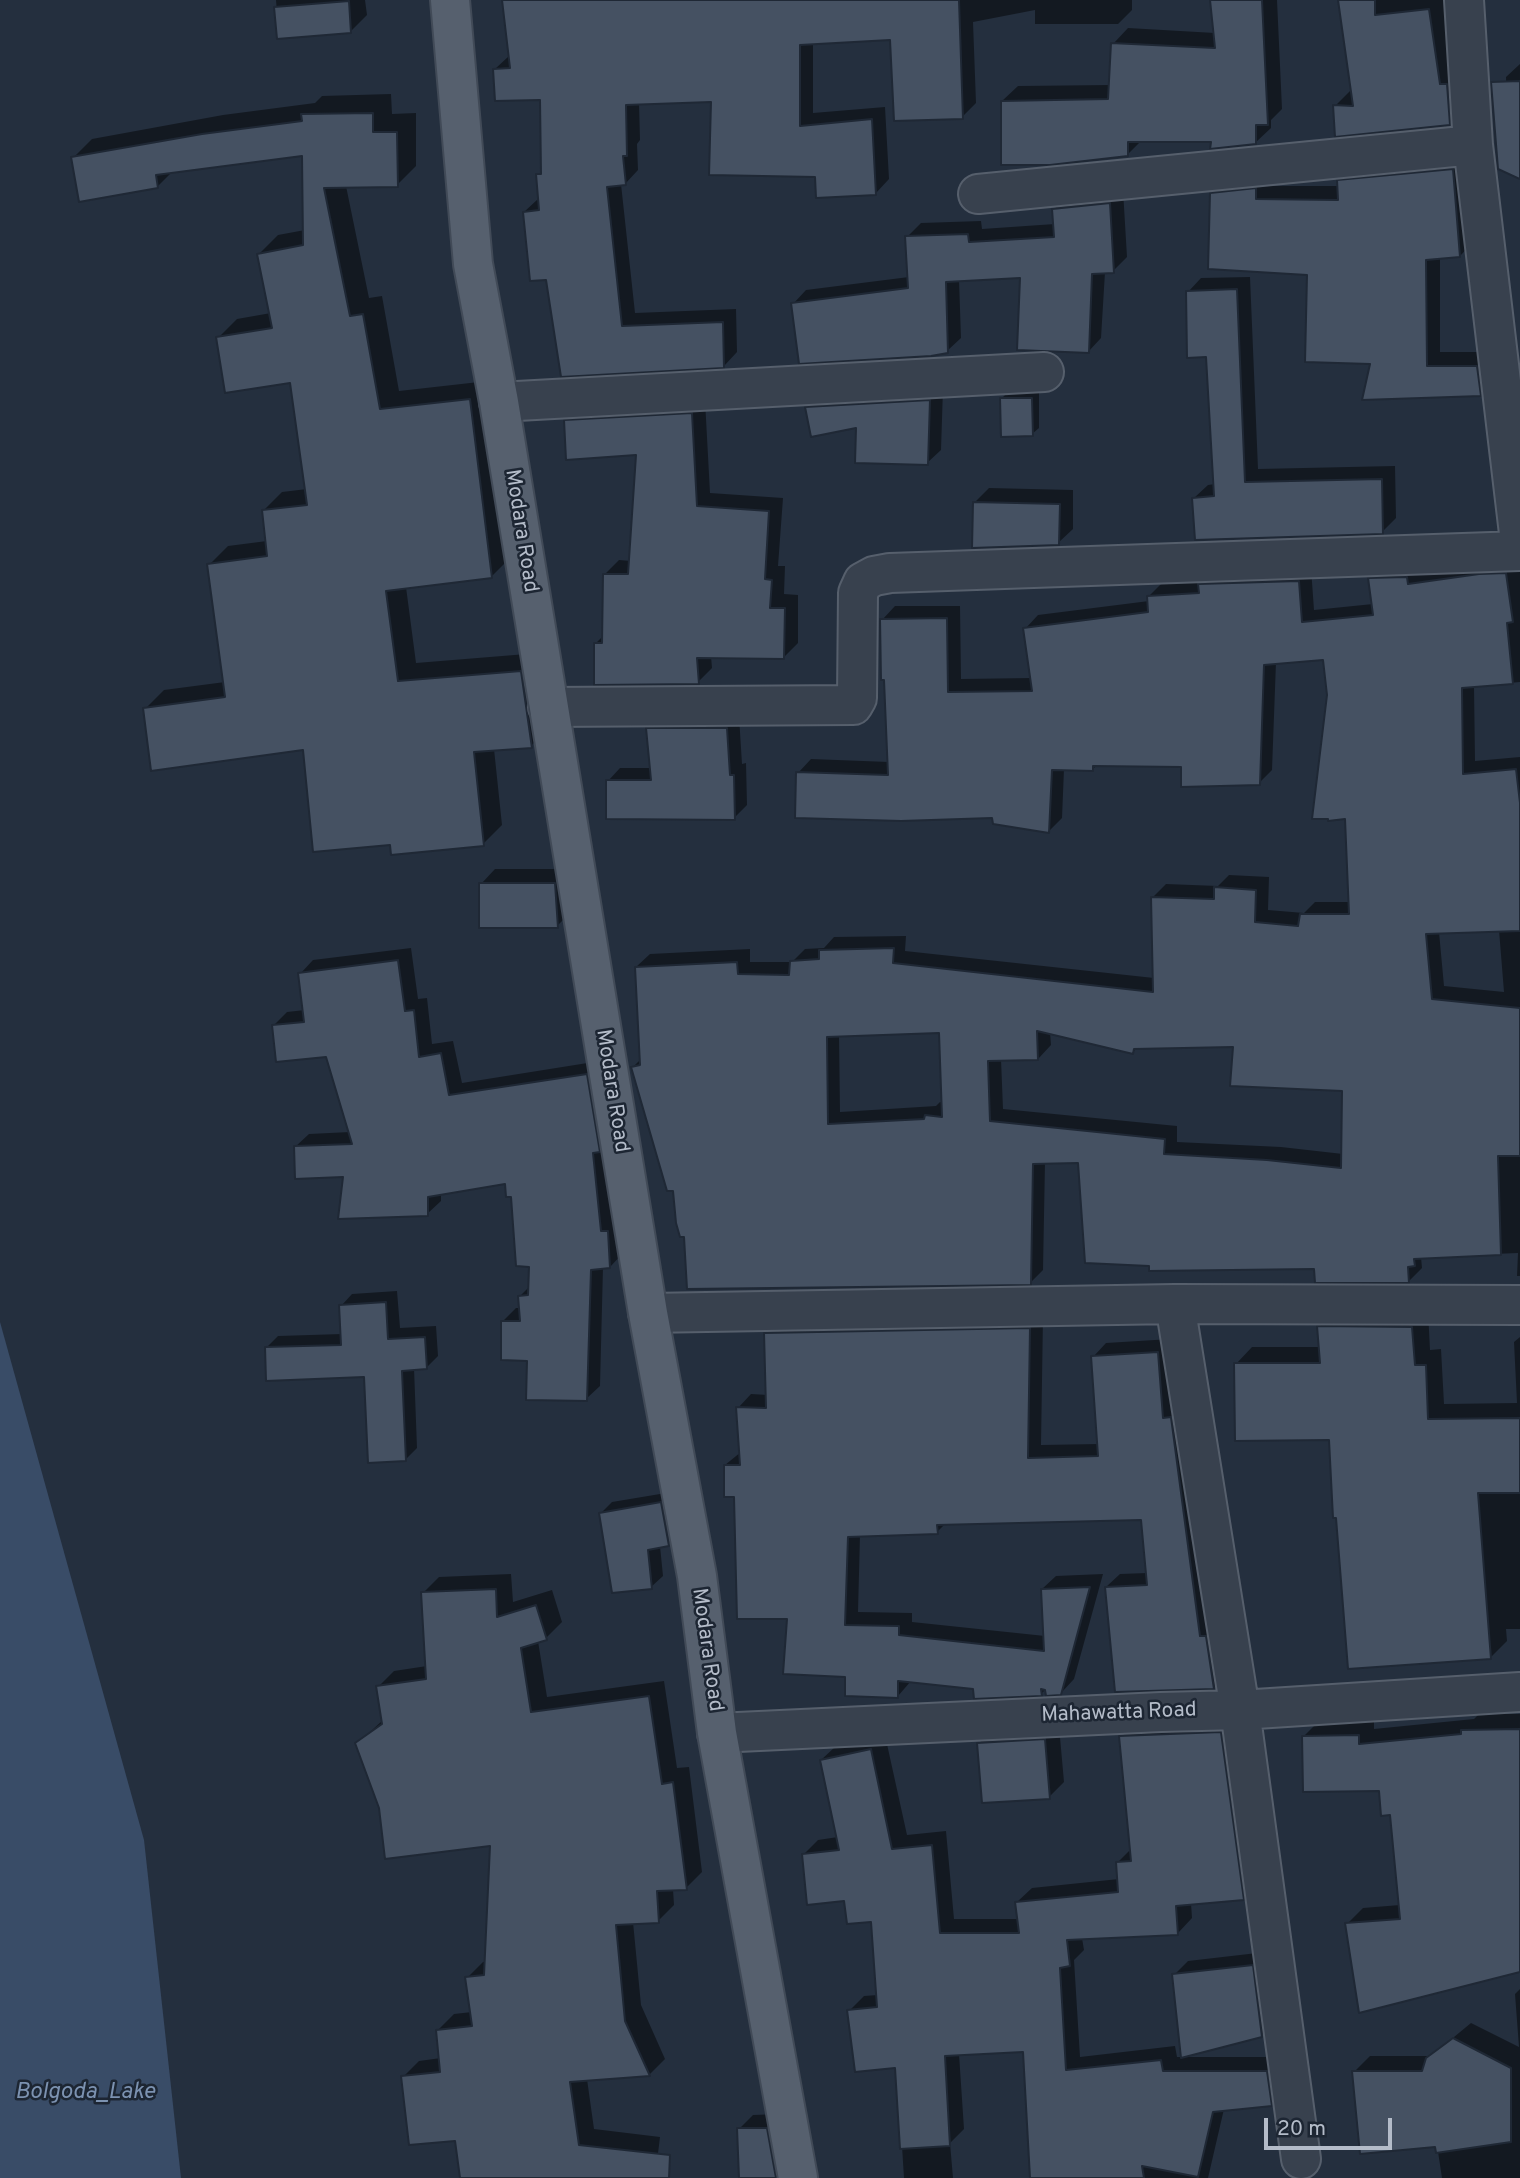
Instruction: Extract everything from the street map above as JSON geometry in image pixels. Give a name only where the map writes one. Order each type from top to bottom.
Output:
[{"type":"main road","name":"Modara Road","points":[[450,0],[473,264],[499,402],[648,1313],[697,1576],[717,1733],[797,2178]]},
{"type":"street","points":[[1464,0],[1473,145],[1520,542]]},
{"type":"street","points":[[978,194],[1473,145]]},
{"type":"street","points":[[499,402],[1044,372]]},
{"type":"street","points":[[548,707],[853,705],[857,698],[858,593],[863,582],[874,576],[1520,551]]},
{"type":"street","points":[[1175,1304],[1240,1710],[1301,2160]]},
{"type":"street","points":[[648,1313],[1175,1304],[1520,1305]]},
{"type":"street","name":"Mahawatta Road","points":[[717,1733],[1240,1710],[1520,1692]]},
{"type":"water","name":"Bolgoda_Lake","points":[[0,1322],[144,1840],[181,2178],[0,2178]]},
{"type":"building","points":[[502,0],[959,0],[963,119],[894,121],[890,40],[800,45],[800,126],[872,119],[876,195],[816,198],[815,177],[709,175],[711,102],[626,105],[627,156],[623,156],[626,185],[607,187],[622,326],[723,322],[724,368],[561,377],[546,280],[530,281],[523,212],[539,210],[536,174],[541,174],[540,100],[495,101],[493,69],[510,68]]},
{"type":"building","points":[[1210,0],[1262,0],[1268,125],[1256,125],[1256,144],[1210,149],[1211,142],[1128,142],[1128,156],[1050,165],[1001,165],[1001,101],[1108,99],[1111,43],[1215,48]]},
{"type":"building","points":[[1338,0],[1375,0],[1375,15],[1429,9],[1440,84],[1447,84],[1450,125],[1335,137],[1333,105],[1353,106]]},
{"type":"building","points":[[349,1],[351,33],[277,39],[274,7]]},
{"type":"building","points":[[1520,81],[1520,179],[1498,169],[1491,82]]},
{"type":"building","points":[[373,113],[373,132],[397,132],[398,187],[324,188],[350,316],[363,314],[380,409],[470,399],[492,578],[386,591],[398,681],[521,671],[532,748],[474,752],[484,846],[391,855],[390,845],[313,852],[303,750],[151,771],[143,708],[225,697],[207,564],[267,556],[262,510],[307,505],[290,383],[225,393],[216,337],[272,328],[257,254],[303,245],[302,156],[156,175],[158,188],[79,202],[71,157],[202,134],[302,121],[301,114]]},
{"type":"building","points":[[1453,169],[1460,257],[1426,260],[1427,366],[1477,366],[1481,396],[1362,400],[1370,364],[1305,362],[1307,275],[1208,269],[1210,193],[1256,188],[1256,199],[1338,200],[1337,180]]},
{"type":"building","points":[[1110,203],[1114,273],[1092,274],[1089,353],[1017,350],[1020,278],[946,282],[948,353],[799,364],[791,303],[908,288],[905,236],[968,234],[969,242],[1054,237],[1052,209]]},
{"type":"building","points":[[1237,289],[1245,482],[1382,479],[1383,534],[1195,540],[1192,498],[1214,496],[1206,357],[1187,358],[1186,291]]},
{"type":"building","points":[[1000,398],[1032,398],[1033,436],[1001,437]]},
{"type":"building","points":[[930,400],[928,465],[855,463],[856,428],[811,437],[805,407]]},
{"type":"building","points":[[692,413],[697,506],[769,511],[765,579],[772,580],[770,608],[785,608],[784,659],[697,658],[699,684],[594,685],[594,643],[602,643],[603,574],[628,574],[636,455],[566,460],[564,420]]},
{"type":"building","points":[[973,502],[1060,504],[1059,545],[972,548]]},
{"type":"building","points":[[1506,573],[1513,622],[1507,623],[1513,684],[1462,688],[1463,774],[1516,769],[1520,803],[1520,931],[1426,934],[1432,999],[1520,1008],[1520,1156],[1498,1156],[1501,1255],[1414,1259],[1415,1266],[1408,1267],[1409,1283],[1315,1283],[1314,1269],[1149,1271],[1149,1266],[1085,1263],[1078,1163],[1033,1164],[1031,1285],[687,1289],[684,1237],[680,1237],[676,1223],[673,1191],[667,1191],[631,1067],[640,1065],[635,967],[737,962],[738,974],[789,975],[790,961],[819,959],[819,950],[894,948],[893,963],[1153,992],[1151,897],[1214,899],[1214,887],[1256,890],[1255,922],[1298,926],[1300,914],[1349,914],[1345,819],[1312,819],[1327,695],[1323,660],[1264,665],[1260,785],[1181,787],[1181,767],[1093,766],[1093,771],[1052,770],[1049,833],[993,824],[992,818],[901,821],[795,818],[796,772],[888,775],[884,680],[881,680],[880,619],[947,618],[948,692],[1032,691],[1023,628],[1148,612],[1147,596],[1199,593],[1198,584],[1299,581],[1302,622],[1373,615],[1368,578],[1407,577],[1408,584]],"holes":[[[1037,1031],[1133,1054],[1134,1049],[1233,1047],[1230,1086],[1342,1091],[1341,1168],[1267,1160],[1164,1154],[1165,1139],[990,1121],[988,1061],[1038,1060]],[[939,1033],[942,1117],[925,1115],[924,1119],[828,1124],[827,1037]]]},
{"type":"building","points":[[646,728],[727,728],[730,775],[734,775],[735,820],[606,819],[606,780],[651,780]]},
{"type":"building","points":[[479,883],[555,883],[558,928],[479,928]]},
{"type":"building","points":[[398,960],[405,1011],[414,1010],[419,1057],[441,1053],[449,1095],[587,1074],[600,1152],[593,1153],[601,1231],[608,1231],[610,1268],[591,1270],[587,1401],[526,1400],[527,1361],[501,1360],[501,1321],[520,1321],[518,1296],[528,1295],[529,1267],[516,1266],[511,1197],[506,1197],[505,1184],[428,1197],[428,1216],[338,1219],[343,1177],[295,1179],[294,1146],[352,1144],[326,1057],[276,1062],[272,1025],[304,1022],[298,973]]},
{"type":"building","points":[[386,1302],[388,1339],[425,1337],[427,1369],[402,1371],[406,1461],[368,1463],[364,1377],[266,1381],[265,1347],[341,1345],[339,1305]]},
{"type":"building","points":[[1317,1326],[1412,1327],[1415,1365],[1426,1365],[1428,1419],[1520,1418],[1520,1493],[1478,1493],[1491,1659],[1348,1669],[1336,1518],[1333,1518],[1329,1440],[1235,1441],[1234,1363],[1320,1363]]},
{"type":"building","points":[[1030,1328],[1028,1458],[1098,1456],[1091,1356],[1158,1352],[1163,1418],[1171,1417],[1200,1636],[1206,1636],[1214,1689],[1115,1692],[1105,1587],[1147,1585],[1141,1520],[937,1525],[938,1534],[848,1537],[845,1625],[899,1626],[899,1635],[1044,1651],[1041,1589],[1090,1587],[1061,1695],[1046,1696],[1045,1690],[1041,1689],[1042,1696],[974,1699],[973,1689],[898,1681],[898,1698],[845,1696],[845,1677],[783,1674],[787,1619],[737,1619],[734,1497],[724,1497],[724,1465],[740,1465],[736,1407],[766,1408],[764,1333]]},
{"type":"building","points":[[661,1502],[669,1546],[648,1550],[652,1589],[612,1593],[599,1513]]},
{"type":"building","points":[[496,1589],[497,1617],[536,1605],[547,1640],[521,1648],[531,1712],[649,1696],[662,1784],[673,1782],[687,1890],[657,1891],[659,1923],[616,1925],[625,2021],[650,2076],[570,2082],[579,2145],[670,2155],[669,2178],[460,2178],[455,2141],[409,2145],[401,2076],[440,2072],[436,2030],[472,2026],[465,1977],[484,1975],[490,1846],[385,1859],[379,1808],[355,1743],[382,1724],[376,1686],[426,1679],[421,1592]]},
{"type":"building","points":[[1520,1729],[1520,1972],[1359,2013],[1345,1923],[1400,1919],[1390,1815],[1381,1816],[1379,1791],[1303,1792],[1302,1736],[1359,1735],[1359,1744],[1461,1734],[1461,1730]]},
{"type":"building","points":[[1221,1732],[1244,1900],[1176,1906],[1178,1935],[1067,1940],[1070,1966],[1060,1968],[1066,2070],[1161,2060],[1163,2071],[1267,2071],[1272,2106],[1213,2112],[1198,2177],[1142,2166],[1144,2178],[1030,2178],[1023,2052],[945,2056],[950,2146],[900,2149],[895,2068],[855,2072],[847,2010],[877,2007],[871,1922],[847,1924],[844,1901],[807,1905],[802,1854],[839,1850],[820,1760],[871,1749],[892,1849],[932,1845],[940,1933],[1019,1933],[1015,1902],[1118,1892],[1116,1862],[1131,1861],[1119,1736]]},
{"type":"building","points":[[1045,1739],[1050,1799],[982,1803],[977,1743]]},
{"type":"building","points":[[1253,1965],[1262,2037],[1181,2058],[1172,1974]]},
{"type":"building","points":[[1453,2038],[1511,2068],[1511,2142],[1436,2153],[1435,2147],[1360,2154],[1352,2071],[1422,2071],[1426,2058]]},
{"type":"building","points":[[737,2128],[767,2128],[776,2178],[739,2178]]}]
